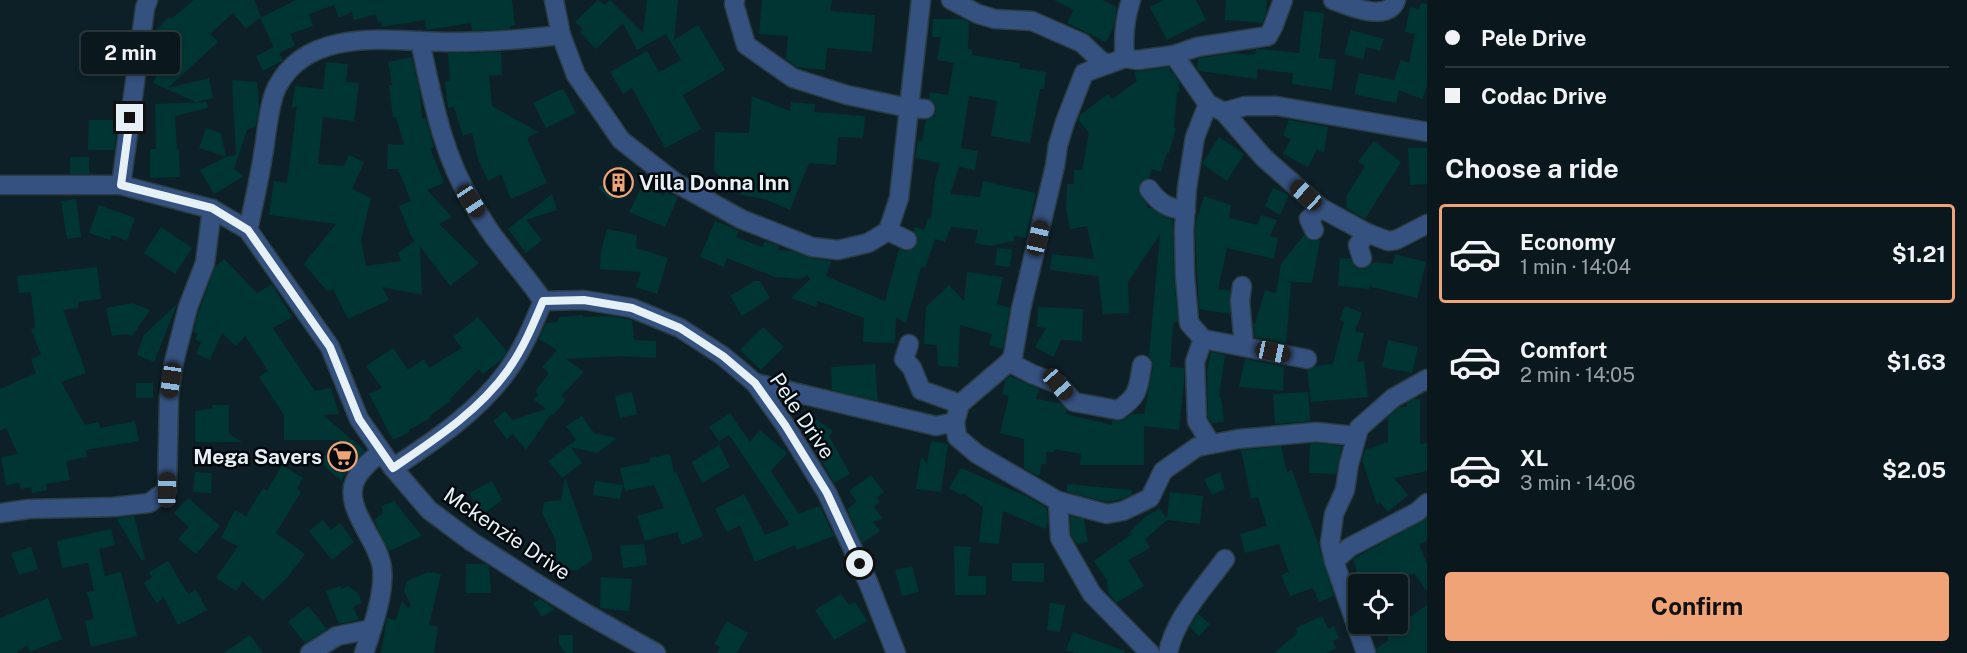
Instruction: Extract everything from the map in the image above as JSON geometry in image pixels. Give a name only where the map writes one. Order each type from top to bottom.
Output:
[{"type":"street","points":[[121,185],[145,8],[148,0]]},
{"type":"street","points":[[554,0],[561,34],[576,75],[621,140],[676,183],[741,219],[812,247],[838,250],[868,243],[888,231],[899,198],[917,108],[921,0]]},
{"type":"street","points":[[735,0],[734,4],[746,45],[793,78],[847,95],[917,108]]},
{"type":"street","points":[[951,0],[978,14],[995,19],[1032,21],[1082,43],[1101,60],[1117,61],[1174,55],[1197,46],[1268,36],[1283,0]]},
{"type":"street","points":[[1131,0],[1124,47],[1117,61],[1084,73],[1060,137],[1057,192],[1041,262],[1013,356],[960,404],[955,423],[957,437],[977,454],[1058,501],[1107,514],[1123,511],[1150,498],[1163,471],[1197,447],[1238,439],[1316,432],[1356,436]]},
{"type":"street","points":[[1333,0],[1364,10],[1384,12],[1395,5],[1396,0]]},
{"type":"street","points":[[248,230],[276,88],[291,66],[310,52],[359,40],[456,42],[531,39],[561,34]]},
{"type":"street","points":[[393,468],[441,435],[474,407],[507,371],[529,334],[543,301],[529,279],[500,246],[471,201],[450,158],[435,108],[420,41]]},
{"type":"street","points":[[1174,55],[1208,104],[1224,112],[1264,158],[1321,208],[1367,233],[1388,241],[1396,240],[1427,224]]},
{"type":"street","points":[[1208,104],[1195,137],[1186,210],[1185,269],[1189,323],[1203,339],[1306,359]]},
{"type":"street","points":[[1224,112],[1245,106],[1277,106],[1427,132]]},
{"type":"street","name":"Mckenzie Drive","points":[[0,185],[121,185],[212,208],[248,230],[330,347],[359,419],[393,468],[429,510],[472,542],[585,613],[656,653]]},
{"type":"street","points":[[1149,189],[1160,204],[1176,210],[1186,210]]},
{"type":"street","points":[[0,513],[28,508],[113,507],[149,503],[167,490],[169,398],[174,362],[188,307],[205,263],[212,208]]},
{"type":"street","points":[[1314,230],[1309,219],[1321,208]]},
{"type":"street","points":[[888,231],[907,240]]},
{"type":"street","points":[[1362,258],[1358,245],[1367,233]]},
{"type":"street","points":[[1242,286],[1240,301],[1244,346]]},
{"type":"street","name":"Pele Drive","points":[[543,301],[584,300],[632,308],[680,328],[723,356],[755,383],[785,425],[827,493],[868,582],[896,653]]},
{"type":"street","points":[[1203,339],[1195,362],[1197,421],[1211,444]]},
{"type":"street","points":[[909,344],[904,359],[912,368],[921,390],[960,404]]},
{"type":"street","points":[[1009,362],[1032,375],[1058,384],[1074,402],[1118,410],[1131,401],[1138,388],[1142,365]]},
{"type":"street","points":[[1366,653],[1334,561],[1330,543],[1334,514],[1345,490],[1349,464],[1359,428],[1392,398],[1427,379]]},
{"type":"street","points":[[755,383],[936,426],[955,423]]},
{"type":"street","points":[[364,653],[383,579],[378,553],[356,509],[352,490],[360,471],[381,452]]},
{"type":"street","points":[[1058,501],[1060,538],[1092,594],[1150,653]]},
{"type":"street","points":[[1334,561],[1350,547],[1417,512],[1427,503]]},
{"type":"street","points":[[1168,653],[1170,643],[1185,615],[1225,559]]},
{"type":"street","points":[[310,653],[336,636],[372,629]]},
{"type":"building","points":[[194,0],[254,0],[261,17],[246,29],[233,13],[210,34],[218,42],[168,88],[209,78],[213,98],[196,102],[153,83],[169,47],[154,32],[169,17],[171,19]]},
{"type":"building","points":[[296,0],[512,0],[515,25],[510,26],[510,29],[472,31],[471,23],[426,30],[425,20],[382,27],[376,14],[354,20],[352,12],[339,18],[334,5],[309,14],[313,26],[290,34],[295,45],[279,53],[282,61],[263,71],[256,56],[274,47],[260,18]]},
{"type":"building","points":[[598,0],[605,5],[610,0],[643,33],[647,0],[678,0],[674,40],[698,25],[725,70],[683,95],[701,129],[665,148],[632,88],[623,94],[610,72],[647,51],[659,72],[681,60],[666,34],[637,50],[623,23],[596,49],[580,32],[583,29],[575,22]]},
{"type":"building","points":[[762,0],[832,0],[830,11],[875,15],[872,52],[827,48],[825,70],[797,67],[786,59],[788,36],[759,34]]},
{"type":"building","points":[[1054,0],[1102,0],[1117,7],[1114,26],[1106,42],[1067,23],[1074,10]]},
{"type":"building","points":[[1164,0],[1196,0],[1206,20],[1167,40],[1150,7]]},
{"type":"building","points":[[1226,0],[1267,0],[1266,14],[1262,23],[1225,20]]},
{"type":"building","points":[[1421,3],[1427,4],[1427,86],[1422,99],[1399,90],[1396,103],[1354,94],[1359,73],[1394,80],[1401,60],[1409,63],[1415,34],[1405,32],[1410,7],[1419,9]]},
{"type":"building","points":[[1304,11],[1324,13],[1319,58],[1336,60],[1332,90],[1292,84],[1293,73],[1257,69],[1257,79],[1199,71],[1197,68],[1200,58],[1233,53],[1255,55],[1256,49],[1299,53]]},
{"type":"building","points":[[933,19],[964,19],[969,22],[968,49],[972,49],[972,55],[1020,63],[1019,68],[1046,72],[1044,89],[1040,89],[1030,143],[991,136],[997,101],[969,96],[961,148],[978,151],[975,170],[959,167],[950,194],[980,197],[983,181],[1036,193],[1026,238],[1014,236],[1014,241],[990,246],[975,243],[978,230],[951,227],[945,242],[935,239],[925,268],[921,267],[906,323],[896,317],[895,343],[863,342],[864,318],[818,301],[816,307],[791,298],[810,279],[807,275],[801,279],[775,277],[727,258],[724,267],[700,257],[715,221],[739,231],[736,237],[762,247],[765,241],[779,246],[778,250],[792,251],[811,258],[831,261],[826,276],[885,301],[899,249],[907,251],[914,249],[918,240],[913,231],[915,227],[924,230],[928,218],[931,219],[935,181],[940,163],[915,158],[918,140],[922,141],[926,120],[934,116],[936,110],[935,104],[929,99],[930,92],[948,95],[954,63],[937,60],[941,37],[932,37]]},
{"type":"building","points":[[1351,30],[1384,39],[1380,51],[1366,47],[1363,59],[1344,54]]},
{"type":"building","points":[[501,52],[502,75],[489,76],[492,106],[538,132],[527,138],[547,183],[511,199],[501,174],[488,181],[478,159],[472,133],[463,136],[454,107],[448,108],[445,82],[450,81],[448,53]]},
{"type":"building","points":[[412,57],[420,93],[422,119],[426,118],[434,147],[430,148],[444,183],[427,190],[452,217],[439,224],[479,263],[450,286],[420,246],[422,295],[382,287],[389,300],[348,319],[333,289],[327,291],[304,264],[336,224],[269,215],[274,181],[287,183],[297,106],[292,108],[295,86],[323,89],[326,62],[348,64],[346,82],[359,83],[354,121],[323,117],[318,164],[344,166],[349,155],[364,162],[352,189],[371,198],[361,240],[366,266],[401,261],[398,253],[415,241],[399,206],[411,201],[398,169],[387,169],[388,144],[404,145],[396,117],[393,117],[389,85],[392,85],[388,62]]},
{"type":"building","points":[[1169,67],[1180,84],[1178,84],[1180,91],[1177,92],[1174,128],[1176,128],[1161,172],[1152,169],[1149,178],[1142,180],[1138,190],[1147,208],[1173,220],[1178,321],[1173,324],[1170,367],[1184,368],[1179,430],[1144,426],[1144,465],[1080,465],[1081,454],[1054,449],[1054,452],[1046,452],[1046,464],[1041,464],[1040,475],[1036,475],[1024,468],[1024,439],[1000,433],[1009,396],[1002,394],[1006,379],[1010,376],[1039,389],[1036,399],[1060,403],[1067,410],[1066,414],[1112,425],[1112,420],[1121,421],[1132,414],[1144,414],[1153,367],[1149,356],[1160,234],[1128,282],[1129,313],[1103,314],[1098,276],[1050,270],[1052,254],[1094,259],[1087,226],[1070,229],[1066,209],[1067,184],[1074,184],[1074,170],[1082,170],[1089,133],[1078,119],[1080,115],[1108,94],[1112,99],[1137,81],[1134,72]]},
{"type":"building","points":[[232,80],[257,82],[259,107],[256,126],[247,130],[234,169],[244,176],[214,194],[200,170],[226,157],[236,155]]},
{"type":"building","points":[[559,90],[564,90],[576,113],[546,128],[533,103]]},
{"type":"building","points":[[752,96],[790,111],[791,102],[815,104],[814,112],[865,116],[863,138],[838,137],[836,165],[809,163],[790,210],[767,200],[739,194],[743,177],[720,177],[714,171],[715,132],[749,133]]},
{"type":"building","points":[[207,102],[208,108],[175,116],[180,177],[150,178],[150,149],[156,149],[155,104]]},
{"type":"building","points":[[89,120],[118,120],[114,150],[88,150]]},
{"type":"building","points":[[1289,120],[1328,127],[1324,153],[1317,149],[1308,167],[1283,154],[1291,139],[1283,135]]},
{"type":"building","points":[[206,128],[221,133],[226,157],[199,148]]},
{"type":"building","points":[[1219,137],[1244,154],[1227,181],[1202,164]]},
{"type":"building","points":[[1374,141],[1401,162],[1365,219],[1346,208],[1347,195],[1365,166],[1358,162]]},
{"type":"building","points":[[1408,148],[1427,148],[1427,184],[1410,185]]},
{"type":"building","points":[[70,157],[89,157],[89,174],[70,174]]},
{"type":"building","name":"Villa Donna Inn","points":[[621,165],[634,181],[611,201],[598,187],[604,185],[603,181]]},
{"type":"building","points":[[643,185],[664,196],[665,192],[678,197],[665,227],[629,212]]},
{"type":"building","points":[[1273,188],[1289,195],[1280,215],[1265,206]]},
{"type":"building","points":[[552,194],[557,210],[526,220],[542,240],[526,253],[508,229]]},
{"type":"building","points":[[1204,196],[1231,205],[1229,218],[1257,225],[1261,215],[1277,220],[1270,236],[1278,238],[1274,259],[1227,248],[1218,289],[1230,290],[1230,314],[1199,309],[1195,230]]},
{"type":"building","points":[[76,199],[81,237],[67,239],[61,201]]},
{"type":"building","points":[[99,205],[135,218],[127,241],[112,235],[110,240],[89,233]]},
{"type":"building","points":[[161,227],[192,248],[175,274],[144,253]]},
{"type":"building","points":[[607,229],[637,235],[636,248],[668,258],[657,294],[636,287],[641,272],[600,269],[601,251]]},
{"type":"building","points":[[1304,235],[1312,241],[1320,240],[1312,283],[1285,281],[1291,283],[1286,344],[1255,337],[1253,324],[1255,324],[1265,290],[1276,293],[1281,264]]},
{"type":"building","points":[[997,248],[1012,250],[1010,267],[995,265]]},
{"type":"building","points":[[1395,254],[1426,262],[1417,298],[1369,286],[1369,289],[1338,286],[1340,258],[1351,259],[1355,267],[1365,269],[1373,262],[1393,264]]},
{"type":"building","points":[[224,259],[257,293],[272,284],[292,317],[273,328],[315,391],[331,388],[339,414],[323,415],[365,451],[352,464],[341,481],[320,462],[340,440],[284,440],[284,415],[259,377],[268,371],[245,336],[236,346],[222,333],[210,360],[196,354],[201,342],[195,339],[198,333],[193,332],[199,310],[215,267]]},
{"type":"building","points":[[97,267],[101,299],[78,302],[78,308],[63,310],[86,373],[61,382],[85,425],[99,422],[100,428],[135,421],[139,441],[86,450],[87,457],[66,461],[70,480],[46,484],[47,490],[32,493],[31,487],[20,489],[19,483],[6,485],[1,457],[18,454],[6,428],[0,431],[0,389],[36,373],[31,359],[41,355],[31,329],[35,327],[31,292],[19,293],[17,276]]},
{"type":"building","points":[[967,272],[1003,277],[997,304],[1010,308],[1003,349],[989,345],[992,334],[960,325],[958,367],[938,366],[937,345],[924,344],[926,307],[949,285],[964,301]]},
{"type":"building","points":[[755,281],[760,281],[770,298],[742,316],[730,296]]},
{"type":"building","points":[[132,303],[150,310],[132,336],[126,334],[112,336],[106,308]]},
{"type":"building","points":[[177,304],[154,362],[137,355],[144,335]]},
{"type":"building","points":[[1345,306],[1362,313],[1355,331],[1364,333],[1357,362],[1364,361],[1368,397],[1311,402],[1307,370],[1316,366],[1333,364],[1344,322],[1340,320]]},
{"type":"building","points":[[1038,307],[1083,309],[1082,341],[1061,340],[1053,357],[1035,347],[1046,328],[1037,327]]},
{"type":"building","points":[[583,315],[583,317],[611,316],[632,320],[634,340],[656,341],[656,358],[620,356],[566,359],[584,372],[561,396],[566,400],[553,415],[551,414],[526,450],[513,434],[507,439],[493,421],[505,411],[512,420],[546,409],[534,400],[538,395],[536,390],[549,373],[542,367],[557,350],[539,339],[540,336],[546,323],[557,322],[560,317]]},
{"type":"building","points":[[478,317],[507,352],[501,360],[483,374],[479,369],[450,399],[451,401],[429,416],[430,418],[409,430],[410,432],[393,440],[369,394],[382,388],[366,366],[393,348],[408,370],[424,359],[429,368],[462,348],[453,337]]},
{"type":"building","points":[[763,327],[784,347],[761,370],[740,350]]},
{"type":"building","points":[[1388,340],[1418,347],[1412,373],[1382,367]]},
{"type":"building","points":[[1211,352],[1225,355],[1219,396],[1224,422],[1212,423],[1208,418],[1207,371]]},
{"type":"building","points":[[1245,359],[1284,366],[1283,391],[1239,387]]},
{"type":"building","points":[[875,364],[878,401],[832,390],[831,367]]},
{"type":"building","points":[[136,383],[153,383],[153,398],[136,398]]},
{"type":"building","points":[[632,392],[637,414],[620,418],[615,396]]},
{"type":"building","points":[[1308,392],[1310,421],[1275,424],[1273,394]]},
{"type":"building","points":[[1413,399],[1420,399],[1420,444],[1427,443],[1427,471],[1394,478],[1408,495],[1388,512],[1380,502],[1377,505],[1362,460],[1365,450],[1388,442],[1388,420],[1385,420],[1399,407],[1407,407],[1407,403]]},
{"type":"building","points":[[212,405],[229,405],[229,434],[242,442],[195,442],[195,411],[213,408]]},
{"type":"building","points":[[730,413],[750,442],[760,430],[787,453],[771,471],[799,514],[820,506],[834,536],[797,550],[795,545],[755,562],[740,525],[727,532],[715,509],[744,494],[765,535],[790,525],[729,435],[719,441],[709,427]]},
{"type":"building","points":[[582,416],[594,433],[617,438],[597,453],[571,447],[582,463],[562,478],[548,461],[576,440],[566,426]]},
{"type":"building","points":[[813,417],[833,431],[829,436],[850,474],[834,483],[802,431]]},
{"type":"building","points":[[931,441],[948,444],[941,492],[916,489],[921,457],[927,464]]},
{"type":"building","points":[[1310,444],[1342,446],[1336,474],[1309,473]]},
{"type":"building","points":[[719,445],[730,467],[702,483],[692,462]]},
{"type":"building","points":[[1281,446],[1287,472],[1292,470],[1334,596],[1319,602],[1313,588],[1290,596],[1281,575],[1289,572],[1279,544],[1245,553],[1240,534],[1267,526],[1258,497],[1251,499],[1241,450]]},
{"type":"building","points":[[670,454],[674,473],[676,471],[703,536],[682,545],[677,532],[645,541],[637,516],[664,508],[654,485],[625,491],[620,468],[650,462],[650,458]]},
{"type":"building","points":[[282,465],[303,478],[297,489],[301,492],[276,533],[305,554],[287,578],[263,601],[243,582],[236,591],[216,578],[238,546],[221,538],[235,510],[246,516],[263,488],[267,491]]},
{"type":"building","points":[[961,468],[1028,497],[1047,508],[1048,522],[1045,529],[1003,511],[999,544],[979,542],[983,507],[963,493],[961,495],[949,488]]},
{"type":"building","points":[[195,472],[212,473],[211,493],[193,492]]},
{"type":"building","points":[[1220,472],[1225,489],[1212,495],[1204,479]]},
{"type":"building","points":[[871,475],[884,492],[877,497],[880,502],[874,507],[883,519],[873,522],[880,531],[862,543],[847,509],[857,502],[849,491]]},
{"type":"building","points":[[565,478],[592,554],[592,560],[578,570],[556,570],[556,541],[542,513],[544,502],[561,500]]},
{"type":"building","points":[[492,481],[502,500],[482,515],[469,493]]},
{"type":"building","points":[[595,481],[623,485],[620,499],[593,495]]},
{"type":"building","points":[[1067,484],[1132,490],[1131,495],[1107,502],[1067,492]]},
{"type":"building","points":[[1170,492],[1203,496],[1200,524],[1167,520],[1145,539],[1150,548],[1128,560],[1144,586],[1116,603],[1108,592],[1107,580],[1094,561],[1133,533],[1127,535],[1145,517],[1159,509],[1167,518]]},
{"type":"building","points":[[188,498],[220,526],[196,554],[178,539],[189,527],[174,513]]},
{"type":"building","points":[[394,501],[422,536],[389,551],[374,520],[383,513],[381,506]]},
{"type":"building","points":[[134,516],[145,559],[142,561],[116,518]]},
{"type":"building","points":[[1070,516],[1084,519],[1088,542],[1077,544],[1071,535]]},
{"type":"building","points":[[1427,518],[1427,541],[1419,544],[1427,564],[1427,591],[1414,573],[1408,576],[1358,574],[1353,559]]},
{"type":"building","points":[[323,520],[331,530],[340,523],[354,542],[332,560],[309,531]]},
{"type":"building","points":[[111,529],[115,545],[99,549],[105,576],[121,572],[137,636],[91,647],[85,621],[94,619],[87,592],[94,591],[88,563],[62,568],[57,541]]},
{"type":"building","points":[[644,544],[647,565],[623,568],[620,546]]},
{"type":"building","points":[[954,546],[971,547],[968,576],[986,576],[986,595],[955,595]]},
{"type":"building","points":[[31,547],[38,569],[19,575],[11,553]]},
{"type":"building","points":[[168,561],[188,594],[196,590],[207,610],[178,625],[164,598],[156,603],[144,583],[152,577],[149,572]]},
{"type":"building","points":[[1012,563],[1044,563],[1044,582],[1012,581]]},
{"type":"building","points":[[466,564],[489,566],[491,593],[466,593]]},
{"type":"building","points":[[912,566],[919,592],[902,596],[895,570]]},
{"type":"building","points":[[428,572],[441,574],[429,625],[438,627],[434,653],[381,653],[387,618],[396,620],[402,601],[408,608],[411,606],[404,591],[407,581]]},
{"type":"building","points":[[601,577],[632,579],[629,611],[600,608]]},
{"type":"building","points":[[340,586],[342,589],[348,586],[358,593],[362,603],[353,607],[359,620],[339,624],[326,591]]},
{"type":"building","points":[[841,594],[849,605],[855,602],[867,621],[834,640],[815,610]]},
{"type":"building","points":[[48,598],[62,639],[30,652],[27,645],[16,653],[0,653],[0,618]]},
{"type":"building","points":[[540,599],[555,609],[542,617],[533,603]]},
{"type":"building","points":[[1050,603],[1065,605],[1060,632],[1047,630]]},
{"type":"building","points":[[1427,605],[1427,653],[1377,653],[1376,649],[1389,640],[1387,637],[1392,634],[1408,634],[1408,618]]},
{"type":"building","points":[[308,606],[327,629],[305,643],[288,622]]},
{"type":"building","points":[[1198,614],[1210,624],[1199,636],[1190,627]]},
{"type":"building","points":[[1322,616],[1328,629],[1334,626],[1339,638],[1333,641],[1336,648],[1326,653],[1274,653],[1298,633],[1296,628]]},
{"type":"building","points":[[727,621],[748,633],[737,653],[717,653],[720,647],[714,644]]},
{"type":"building","points":[[1073,632],[1125,651],[1125,653],[1075,653],[1066,650]]},
{"type":"building","points":[[250,635],[263,653],[223,653]]},
{"type":"building","points":[[559,635],[573,635],[573,653],[565,653],[559,644]]},
{"type":"place","name":"Villa Donna Inn","points":[[618,183]]},
{"type":"place","name":"Mega Savers","points":[[343,457]]},
{"type":"route","points":[[130,118],[121,185],[212,208],[248,230],[330,347],[359,419],[393,468],[441,435],[474,407],[507,371],[529,334],[543,301],[584,300],[632,308],[680,328],[723,356],[755,383],[785,425],[827,493],[860,564]]}]
